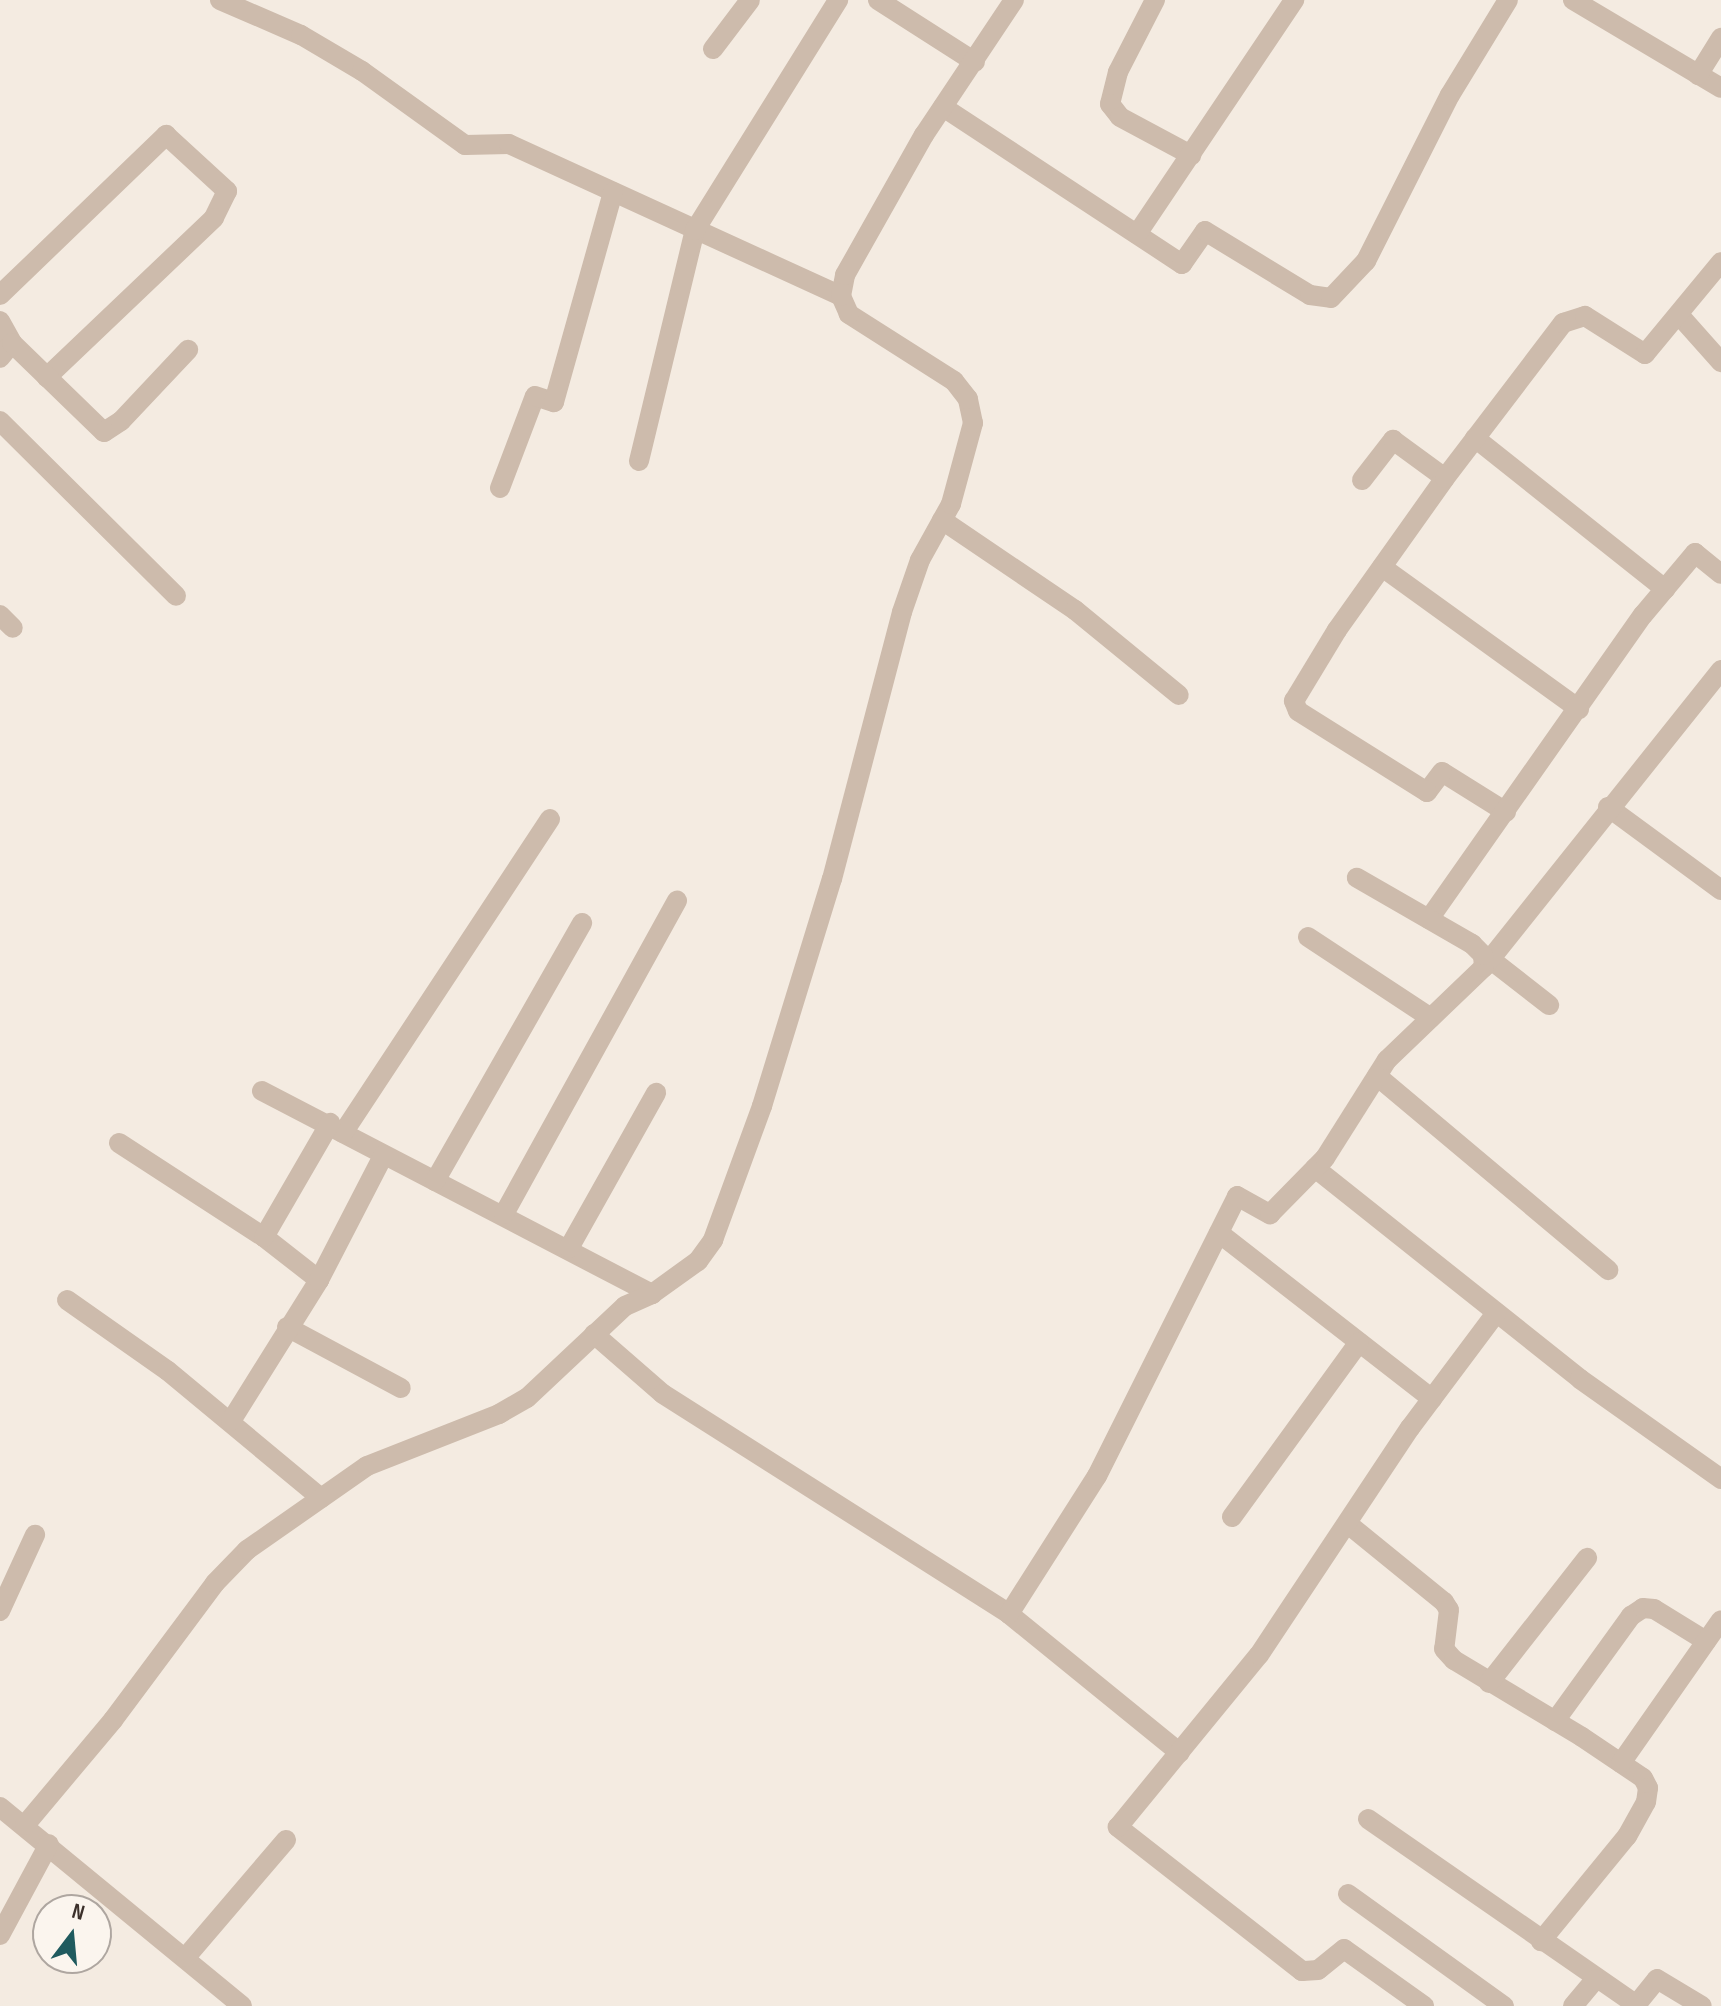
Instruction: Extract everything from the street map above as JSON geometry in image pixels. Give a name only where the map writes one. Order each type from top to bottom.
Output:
[{"type":"street","points":[[220,0],[301,35],[350,64],[465,145],[509,144],[841,296]]},
{"type":"street","points":[[713,49],[750,0]]},
{"type":"street","points":[[639,461],[695,230],[838,0]]},
{"type":"street","points":[[878,0],[975,62]]},
{"type":"street","points":[[25,1825],[113,1720],[215,1583],[247,1550],[367,1466],[499,1414],[527,1398],[625,1306],[652,1294],[698,1261],[729,1202],[832,879],[902,612],[920,560],[942,520],[973,423],[968,399],[954,381],[849,314],[841,296],[845,275],[866,234],[943,107],[1014,0]]},
{"type":"street","points":[[1155,0],[1118,72],[1110,104],[1120,117],[1191,155]]},
{"type":"street","points":[[1137,234],[1294,0]]},
{"type":"street","points":[[943,107],[1182,264],[1205,231],[1320,300],[1340,294],[1366,261],[1450,95],[1508,0]]},
{"type":"street","points":[[1573,0],[1721,88]]},
{"type":"street","points":[[1698,75],[1721,38]]},
{"type":"street","points":[[0,295],[166,135],[227,191],[214,218],[47,377]]},
{"type":"street","points":[[500,488],[535,396],[554,402],[613,192]]},
{"type":"street","points":[[1506,812],[1442,772],[1427,792],[1298,711],[1294,701],[1445,478],[1569,317],[1585,316],[1645,354],[1680,316],[1721,262]]},
{"type":"street","points":[[1680,316],[1721,362]]},
{"type":"street","points":[[0,321],[6,351],[47,377],[104,432],[121,421],[188,350]]},
{"type":"street","points":[[0,421],[176,596]]},
{"type":"street","points":[[1475,438],[1665,589]]},
{"type":"street","points":[[1362,480],[1393,440],[1445,478]]},
{"type":"street","points":[[942,520],[1075,610],[1179,695]]},
{"type":"street","points":[[1429,919],[1665,589],[1695,553],[1721,574]]},
{"type":"street","points":[[1382,567],[1579,709]]},
{"type":"street","points":[[1009,1614],[1097,1476],[1237,1196],[1270,1214],[1315,1168],[1377,1076],[1487,963],[1608,807],[1721,670]]},
{"type":"street","points":[[1608,807],[1721,890]]},
{"type":"street","points":[[264,1237],[550,819]]},
{"type":"street","points":[[1357,878],[1472,944],[1487,963],[1549,1005]]},
{"type":"street","points":[[504,1214],[677,901]]},
{"type":"street","points":[[435,1181],[582,923]]},
{"type":"street","points":[[1308,937],[1431,1018]]},
{"type":"street","points":[[1377,1076],[1608,1270]]},
{"type":"street","points":[[262,1091],[336,1128],[383,1156],[504,1214],[652,1294]]},
{"type":"street","points":[[569,1248],[656,1093]]},
{"type":"street","points":[[119,1143],[264,1237],[319,1280]]},
{"type":"street","points":[[231,1421],[319,1280],[383,1156]]},
{"type":"street","points":[[1315,1168],[1496,1313],[1721,1479]]},
{"type":"street","points":[[1219,1233],[1432,1399]]},
{"type":"street","points":[[67,1300],[231,1421],[321,1498]]},
{"type":"street","points":[[1424,2006],[1344,1949],[1312,1973],[1302,1971],[1121,1834],[1120,1824],[1259,1655],[1432,1399],[1496,1313]]},
{"type":"street","points":[[287,1327],[401,1388]]},
{"type":"street","points":[[594,1334],[663,1394],[1009,1614],[1180,1753]]},
{"type":"street","points":[[1232,1517],[1359,1342]]},
{"type":"street","points":[[1348,1524],[1444,1602],[1449,1610],[1444,1649],[1489,1683],[1643,1778],[1646,1802],[1627,1836],[1541,1941]]},
{"type":"street","points":[[0,1611],[35,1535]]},
{"type":"street","points":[[1489,1683],[1587,1558]]},
{"type":"street","points":[[1555,1721],[1631,1616],[1643,1608],[1654,1609],[1706,1641]]},
{"type":"street","points":[[1621,1763],[1721,1620]]},
{"type":"street","points":[[0,1807],[49,1844],[242,2006]]},
{"type":"street","points":[[1368,1819],[1637,2005],[1657,1979],[1702,2006]]},
{"type":"street","points":[[186,1957],[286,1840]]},
{"type":"street","points":[[0,1935],[49,1844]]},
{"type":"street","points":[[1348,1894],[1504,2006]]},
{"type":"street","points":[[1573,2006],[1596,1979]]}]
